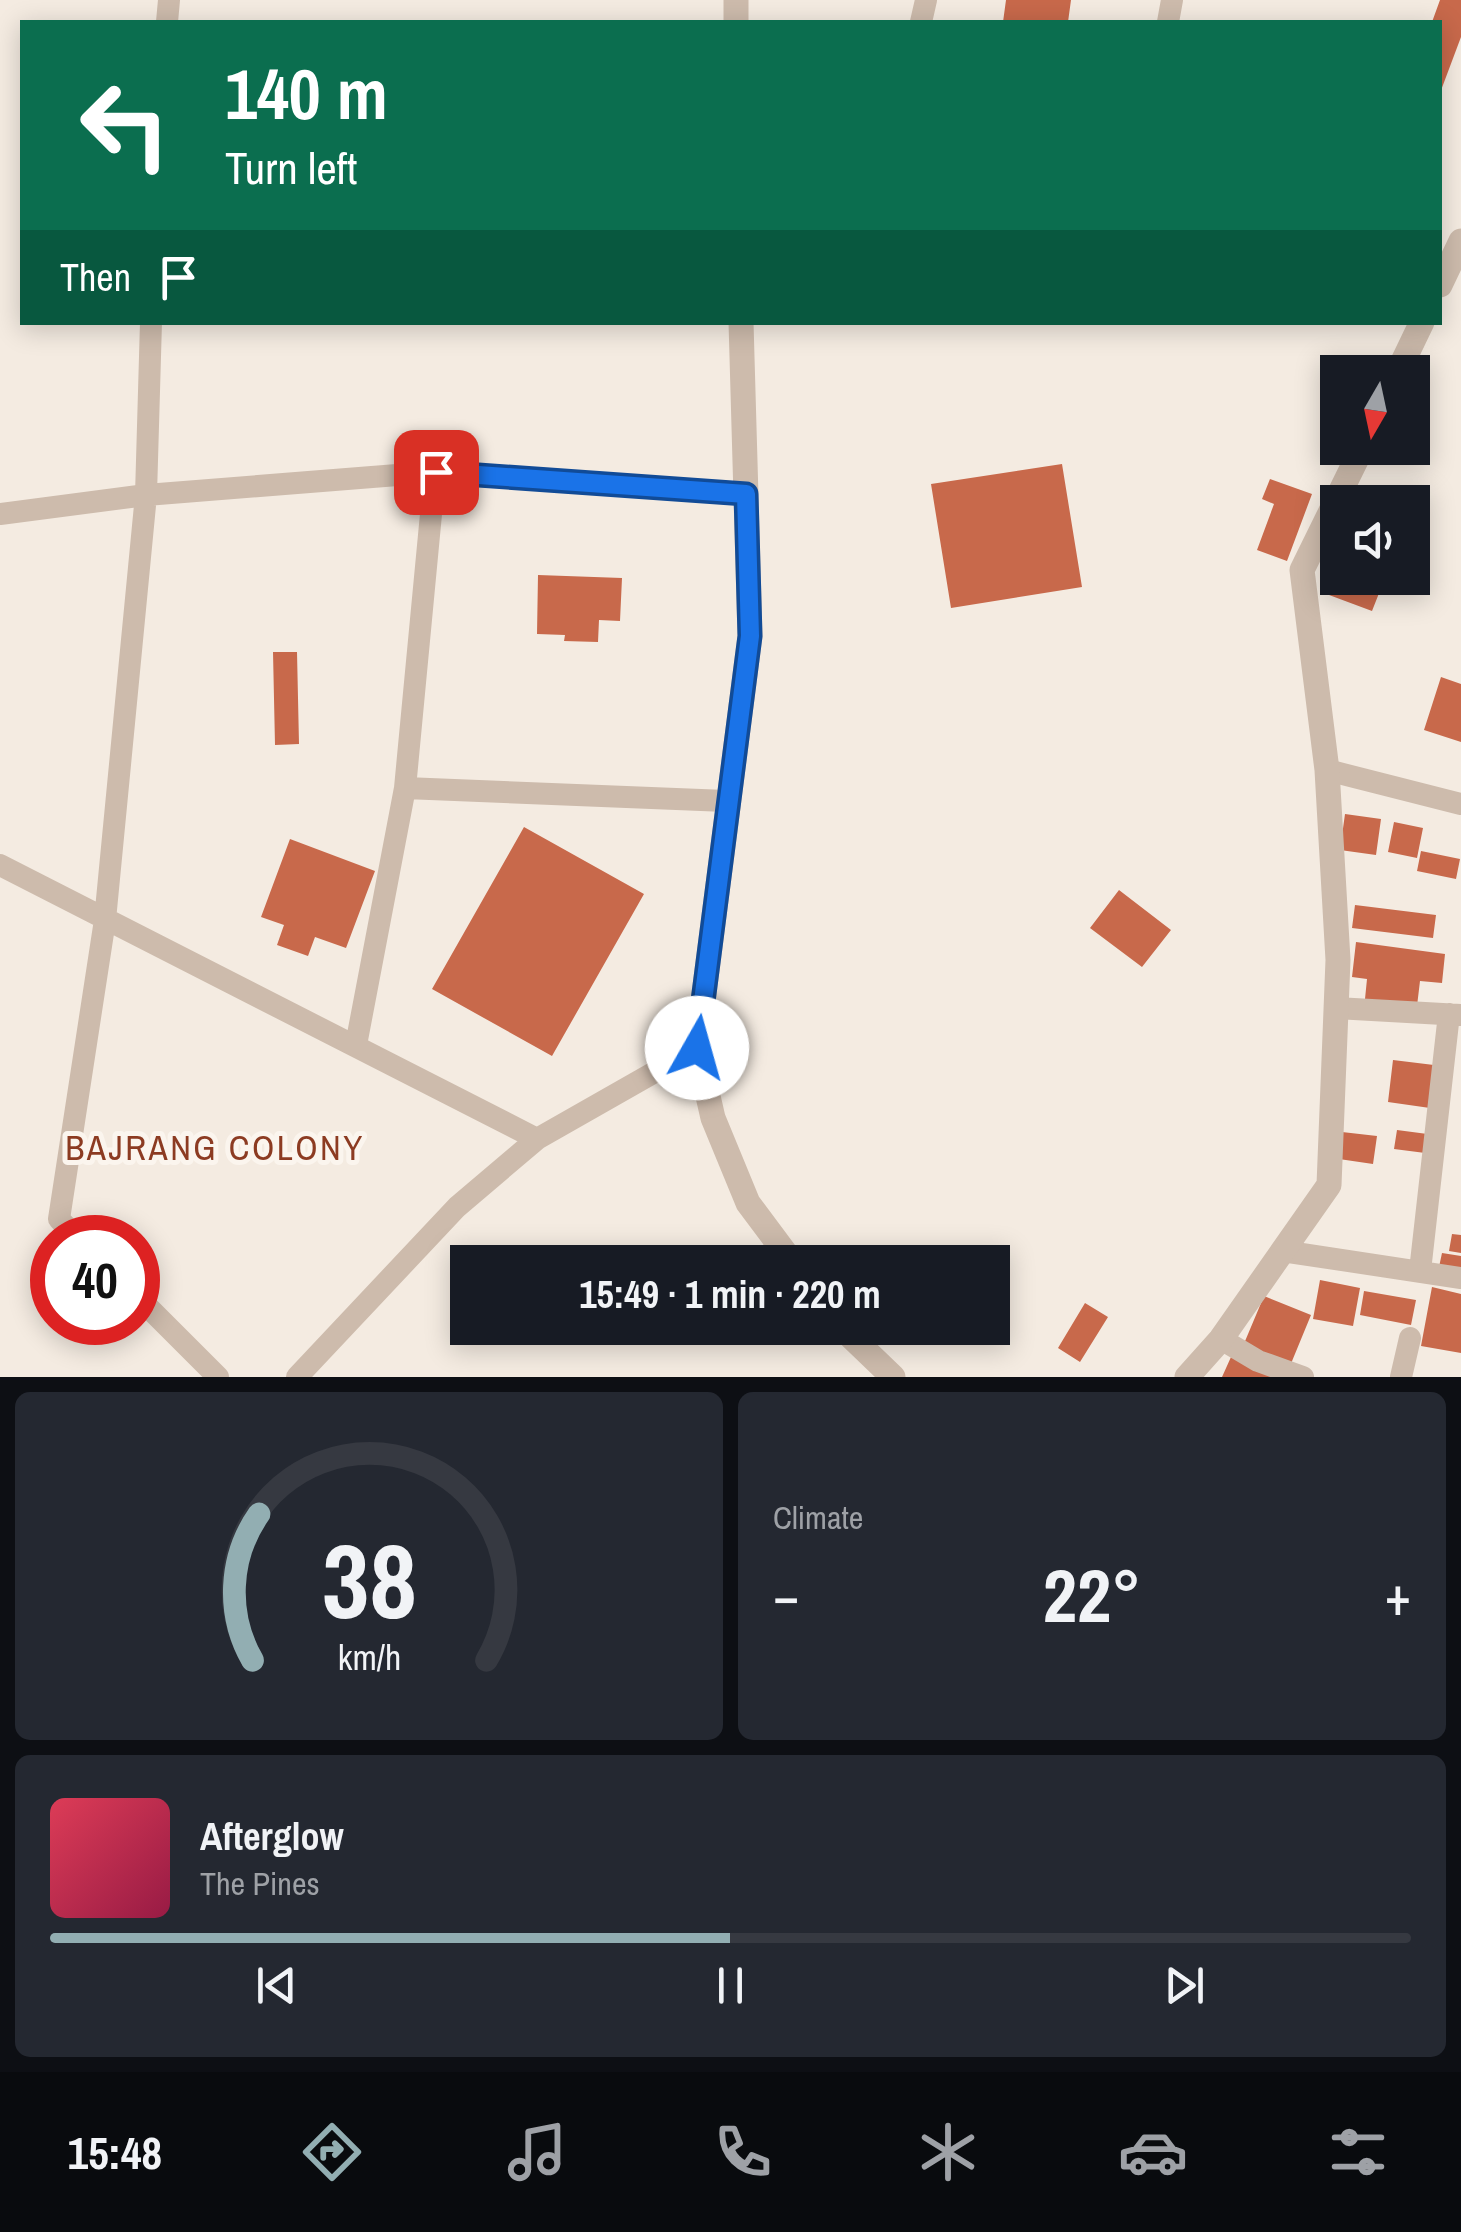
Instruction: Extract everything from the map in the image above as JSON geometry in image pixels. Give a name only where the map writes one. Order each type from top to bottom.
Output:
[{"type":"street","points":[[1442,281],[1461,242]]},
{"type":"street","points":[[59,1215],[106,920],[146,495],[151,325]]},
{"type":"street","points":[[741,325],[750,636],[697,1048],[713,1118],[748,1203],[779,1245]]},
{"type":"street","points":[[1406,355],[1421,325]]},
{"type":"street","points":[[1187,1377],[1222,1339],[1330,1185],[1338,960],[1327,770],[1302,570],[1354,465]]},
{"type":"street","points":[[356,1045],[405,788],[436,472]]},
{"type":"street","points":[[0,514],[146,495],[436,472],[746,494]]},
{"type":"street","points":[[1327,770],[1461,804]]},
{"type":"street","points":[[405,788],[726,801]]},
{"type":"street","points":[[0,865],[537,1139]]},
{"type":"street","points":[[1336,1008],[1455,1014],[1420,1272]]},
{"type":"street","points":[[297,1377],[457,1207],[537,1139],[697,1048]]},
{"type":"street","points":[[1282,1251],[1461,1278]]},
{"type":"street","points":[[160,1319],[218,1377]]},
{"type":"street","points":[[1400,1377],[1410,1338]]},
{"type":"street","points":[[1222,1339],[1258,1361],[1303,1377]]},
{"type":"street","points":[[860,1345],[893,1377]]},
{"type":"building","points":[[1006,0],[1071,0],[1068,20],[1003,20]]},
{"type":"building","points":[[1440,0],[1461,0],[1461,37],[1442,88],[1442,20],[1433,20]]},
{"type":"building","points":[[1062,464],[1082,587],[951,608],[931,484]]},
{"type":"building","points":[[1270,479],[1312,494],[1287,561],[1257,550],[1274,504],[1262,499]]},
{"type":"building","points":[[538,575],[622,578],[620,621],[599,620],[598,642],[564,641],[565,635],[537,634]]},
{"type":"building","points":[[1329,595],[1378,595],[1372,611]]},
{"type":"building","points":[[273,652],[297,652],[299,744],[275,745]]},
{"type":"building","points":[[1441,677],[1461,684],[1461,742],[1424,730]]},
{"type":"building","points":[[1345,814],[1381,819],[1376,855],[1340,850]]},
{"type":"building","points":[[1394,822],[1423,828],[1417,858],[1388,852]]},
{"type":"building","points":[[524,827],[644,894],[552,1056],[432,989]]},
{"type":"building","points":[[290,839],[375,871],[346,948],[315,937],[308,956],[277,945],[284,925],[261,917]]},
{"type":"building","points":[[1421,851],[1460,859],[1456,879],[1417,871]]},
{"type":"building","points":[[1119,890],[1171,930],[1142,967],[1090,928]]},
{"type":"building","points":[[1355,905],[1436,915],[1433,938],[1352,928]]},
{"type":"building","points":[[1356,942],[1445,954],[1442,983],[1420,981],[1417,1006],[1365,999],[1367,979],[1352,977]]},
{"type":"building","points":[[1393,1060],[1442,1066],[1437,1109],[1388,1102]]},
{"type":"building","points":[[1397,1130],[1435,1135],[1433,1154],[1394,1149]]},
{"type":"building","points":[[1342,1132],[1377,1136],[1373,1164],[1339,1159]]},
{"type":"building","points":[[1452,1234],[1461,1235],[1461,1253],[1449,1251]]},
{"type":"building","points":[[1442,1253],[1461,1256],[1461,1270],[1439,1267]]},
{"type":"building","points":[[1320,1280],[1360,1288],[1353,1326],[1313,1319]]},
{"type":"building","points":[[1432,1287],[1461,1294],[1461,1353],[1421,1346]]},
{"type":"building","points":[[1364,1291],[1416,1300],[1411,1325],[1360,1315]]},
{"type":"building","points":[[1264,1296],[1311,1315],[1290,1366],[1243,1346]]},
{"type":"building","points":[[1085,1303],[1108,1317],[1080,1362],[1058,1348]]},
{"type":"building","points":[[1231,1357],[1275,1377],[1222,1377]]},
{"type":"district","name":"BAJRANG COLONY","points":[[215,1148]]},
{"type":"route","points":[[436,472],[746,494],[750,636],[697,1048]]}]
